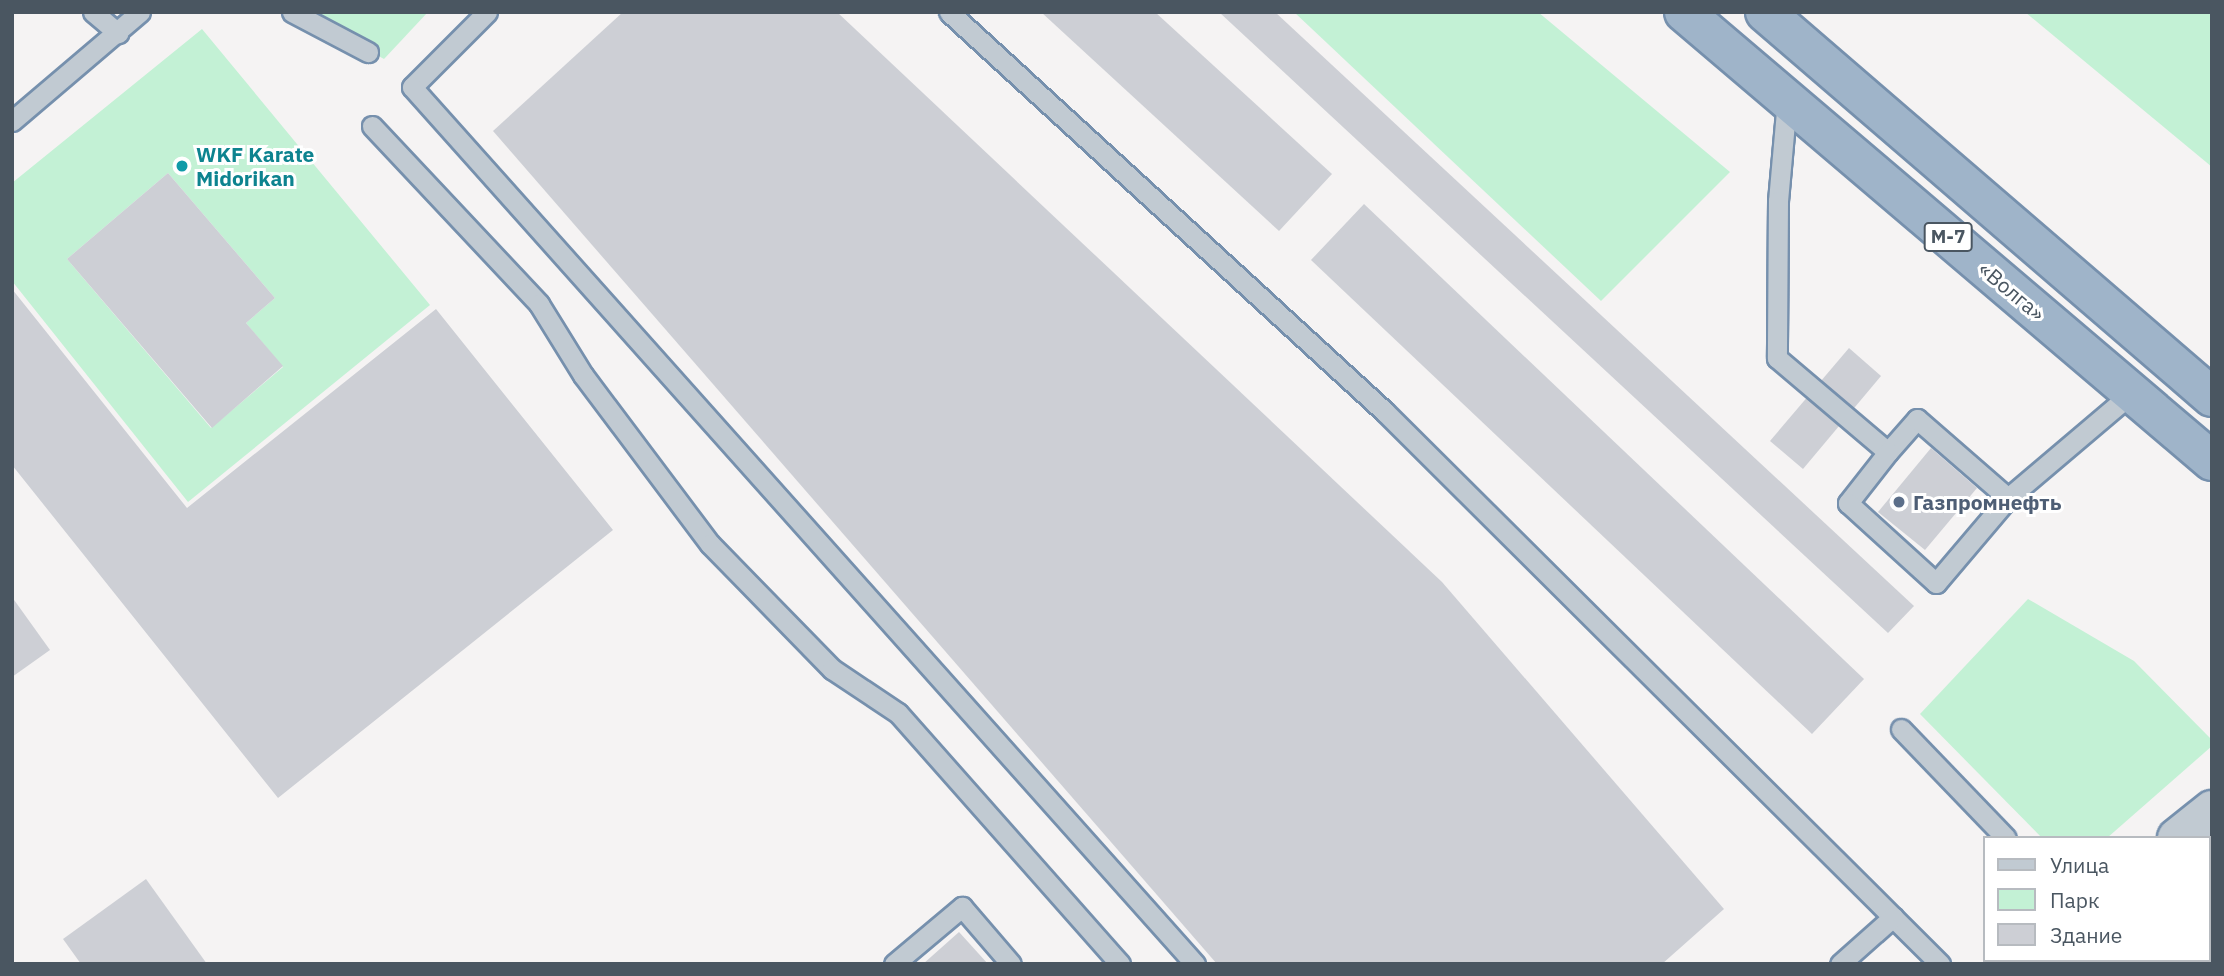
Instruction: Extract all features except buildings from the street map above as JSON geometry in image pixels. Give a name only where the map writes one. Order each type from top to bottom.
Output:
[{"type":"highway","name":"«Волга»","points":[[1684,12],[2212,461]]},
{"type":"highway","name":"М-7","points":[[1765,12],[2212,397]]},
{"type":"street","points":[[2180,836],[2212,810]]},
{"type":"lane","points":[[93,12],[118,33]]},
{"type":"lane","points":[[12,121],[140,12]]},
{"type":"lane","points":[[292,12],[368,52]]},
{"type":"lane","points":[[487,12],[412,87],[1195,964]]},
{"type":"lane","points":[[949,12],[1385,412],[1940,964]]},
{"type":"lane","points":[[1787,100],[1777,201],[1777,358],[1888,452]]},
{"type":"lane","points":[[372,126],[539,303],[583,375],[710,544],[832,669],[898,713],[1120,964]]},
{"type":"lane","points":[[2008,498],[1917,419],[1848,503],[1936,583],[2008,498],[2132,394]]},
{"type":"lane","points":[[1901,729],[2004,836]]},
{"type":"lane","points":[[894,964],[962,907],[1012,964]]},
{"type":"lane","points":[[1840,964],[1893,917]]},
{"type":"green space","points":[[300,12],[428,12],[384,59]]},
{"type":"green space","points":[[1294,12],[1538,12],[1730,172],[1601,301]]},
{"type":"green space","points":[[2025,12],[2212,12],[2212,167]]},
{"type":"green space","points":[[202,29],[430,305],[188,502],[12,281],[12,183]],"holes":[[[168,173],[275,298],[246,323],[283,367],[211,428],[67,259]]]},
{"type":"green space","points":[[2028,599],[2134,661],[2212,740],[2212,746],[2109,836],[2040,836],[1920,714]]},
{"type":"green space","points":[[2212,842],[2212,964],[2061,964],[2210,962]]},
{"type":"place","name":"WKF Karate Midorikan","points":[[182,166]]},
{"type":"place","name":"Газпромнефть","points":[[1899,502]]}]
